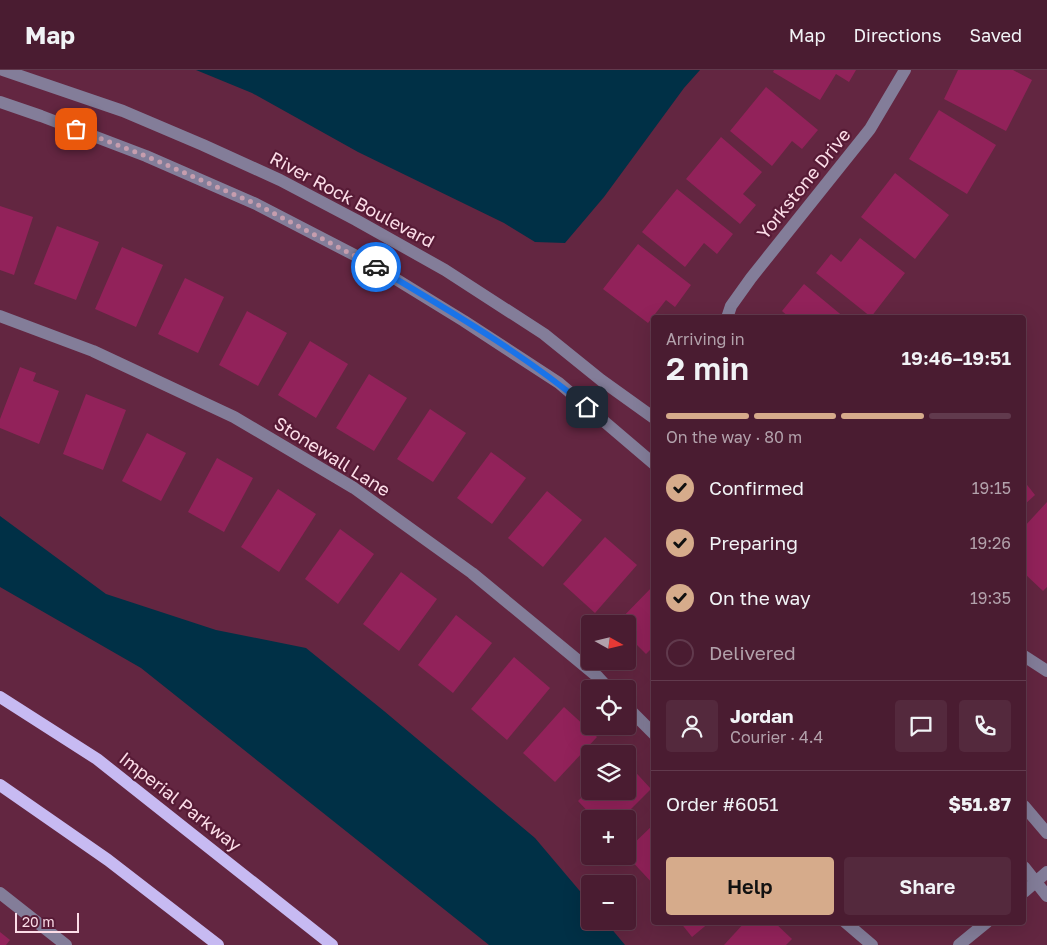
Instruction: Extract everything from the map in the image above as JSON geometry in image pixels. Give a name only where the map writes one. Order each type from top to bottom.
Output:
[{"type":"main road","name":"Imperial Parkway","points":[[0,697],[97,760],[332,945]]},
{"type":"main road","points":[[0,785],[108,860],[218,945]]},
{"type":"street","name":"River Rock Boulevard","points":[[3,70],[123,111],[280,180],[446,270],[544,334],[601,380],[651,416]]},
{"type":"street","name":"Yorkstone Drive","points":[[728,315],[731,306],[751,278],[870,129],[905,70]]},
{"type":"street","points":[[0,102],[146,156],[256,204],[368,262],[560,383],[651,461]]},
{"type":"street","name":"Stonewall Lane","points":[[0,316],[93,351],[234,417],[354,488],[472,573],[601,680]]},
{"type":"street","points":[[1026,657],[1047,671]]},
{"type":"street","points":[[636,716],[651,731]]},
{"type":"street","points":[[1026,808],[1047,833]]},
{"type":"street","points":[[1026,870],[1047,896]]},
{"type":"street","points":[[1026,890],[1047,872]]},
{"type":"street","points":[[0,893],[66,945]]},
{"type":"street","points":[[849,925],[872,945]]},
{"type":"street","points":[[959,945],[983,925]]},
{"type":"water","points":[[196,70],[700,70],[684,88],[604,197],[565,243],[535,242],[504,223],[358,152],[252,93]]},
{"type":"water","points":[[0,516],[106,594],[216,630],[306,648],[535,838],[581,892],[581,930],[612,930],[625,945],[489,945],[141,668],[0,587]]},
{"type":"building","points":[[774,70],[856,70],[849,82],[836,74],[820,100],[773,72]]},
{"type":"building","points":[[958,70],[1013,70],[1032,80],[1006,131],[944,99]]},
{"type":"building","points":[[766,87],[818,130],[802,149],[792,141],[772,166],[730,131]]},
{"type":"building","points":[[939,110],[996,145],[967,194],[909,159]]},
{"type":"building","points":[[721,137],[762,172],[743,194],[756,205],[740,224],[686,179]]},
{"type":"building","points":[[895,173],[949,215],[915,259],[861,217]]},
{"type":"building","points":[[677,189],[733,234],[717,254],[704,243],[685,267],[642,232]]},
{"type":"building","points":[[0,206],[33,217],[14,275],[0,270]]},
{"type":"building","points":[[57,226],[99,242],[76,300],[34,284]]},
{"type":"building","points":[[860,238],[905,273],[873,315],[868,315],[816,273],[831,254],[841,262]]},
{"type":"building","points":[[638,244],[691,285],[675,307],[666,300],[654,315],[651,315],[648,323],[603,289]]},
{"type":"building","points":[[122,247],[163,265],[136,327],[95,309]]},
{"type":"building","points":[[185,278],[224,297],[198,353],[158,334]]},
{"type":"building","points":[[804,284],[841,315],[787,315],[782,311]]},
{"type":"building","points":[[247,311],[287,333],[258,386],[219,365]]},
{"type":"building","points":[[310,341],[348,364],[316,418],[278,395]]},
{"type":"building","points":[[20,367],[36,373],[33,381],[59,391],[39,444],[0,428],[0,419]]},
{"type":"building","points":[[369,374],[407,398],[374,451],[336,428]]},
{"type":"building","points":[[86,394],[126,410],[103,470],[63,454]]},
{"type":"building","points":[[430,409],[466,433],[433,482],[397,459]]},
{"type":"building","points":[[147,433],[186,453],[161,501],[122,481]]},
{"type":"building","points":[[491,452],[526,478],[492,524],[457,498]]},
{"type":"building","points":[[217,458],[253,478],[224,532],[188,512]]},
{"type":"building","points":[[1026,484],[1035,495],[1026,503]]},
{"type":"building","points":[[278,489],[316,514],[279,572],[241,547]]},
{"type":"building","points":[[547,491],[582,520],[543,567],[508,538]]},
{"type":"building","points":[[1047,502],[1047,587],[1043,591],[1026,575],[1026,525]]},
{"type":"building","points":[[340,529],[374,554],[338,604],[305,579]]},
{"type":"building","points":[[605,537],[637,565],[595,613],[563,584]]},
{"type":"building","points":[[401,572],[437,599],[399,651],[363,624]]},
{"type":"building","points":[[651,588],[651,649],[646,654],[636,644],[636,615],[625,615]]},
{"type":"building","points":[[456,615],[492,643],[453,693],[418,665]]},
{"type":"building","points":[[514,657],[550,688],[507,740],[471,709]]},
{"type":"building","points":[[564,707],[581,722],[581,735],[595,735],[597,737],[590,745],[581,745],[581,754],[555,782],[523,753]]},
{"type":"building","points":[[636,773],[651,789],[630,810],[586,810],[578,801],[581,798],[581,800],[636,800]]},
{"type":"building","points":[[651,827],[651,882],[635,865],[636,841]]},
{"type":"building","points":[[682,925],[706,925],[692,937]]},
{"type":"building","points":[[742,925],[777,925],[792,939],[786,945],[724,945]]},
{"type":"building","points":[[0,932],[10,940],[6,945],[0,945]]},
{"type":"way so far","points":[[76,129],[146,156],[256,204],[376,267]]},
{"type":"route","points":[[376,267],[560,383],[587,407]]}]
